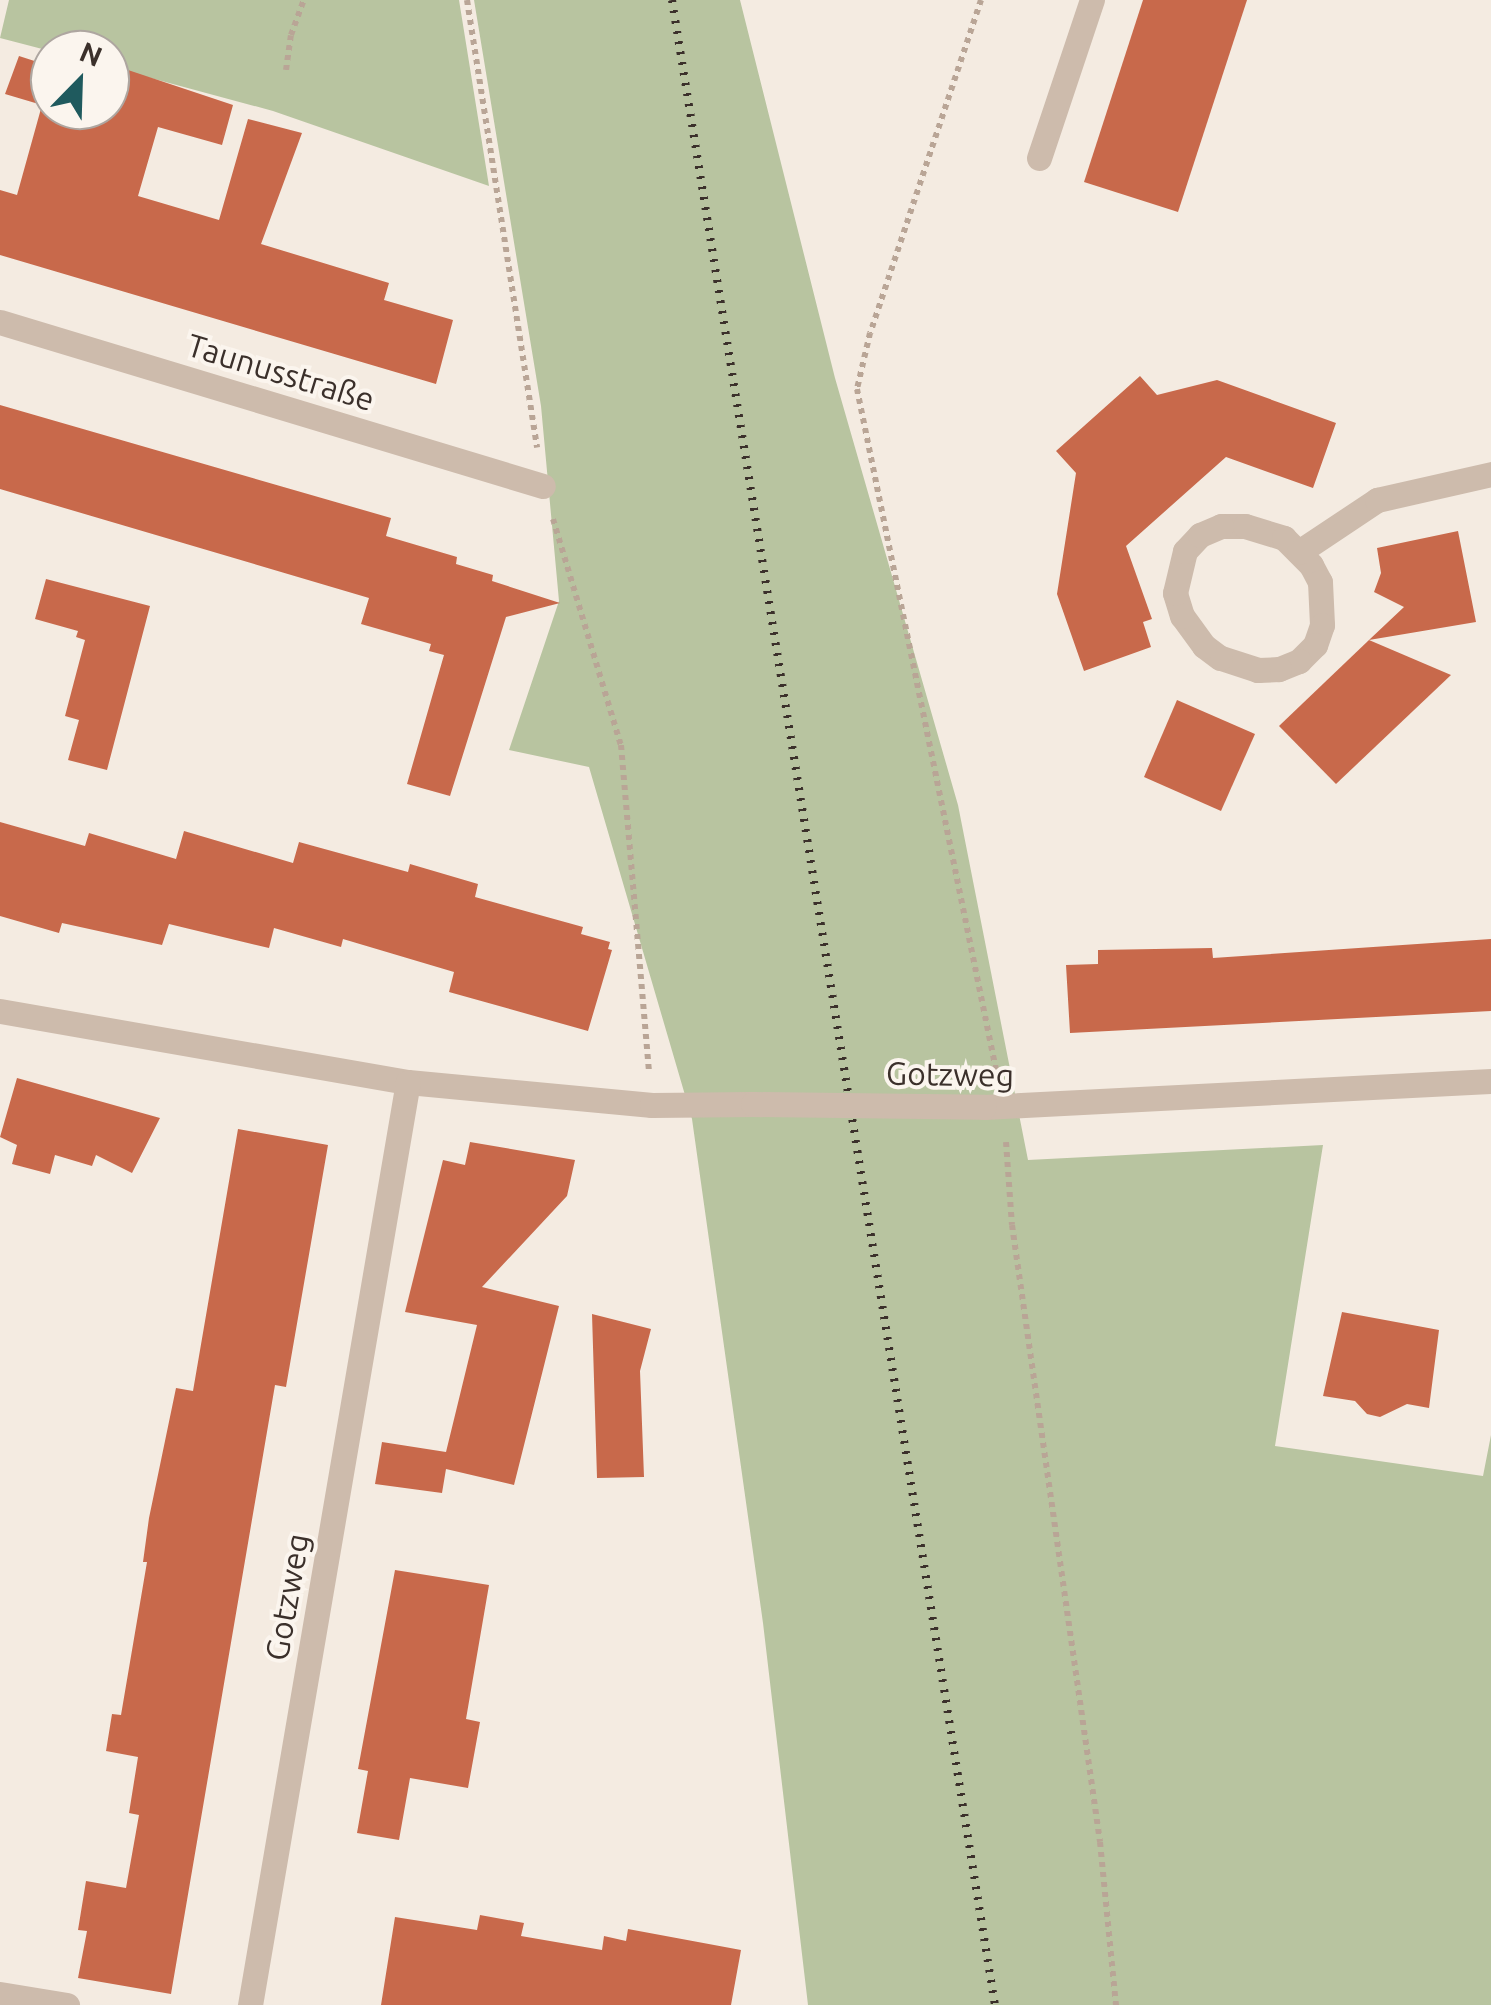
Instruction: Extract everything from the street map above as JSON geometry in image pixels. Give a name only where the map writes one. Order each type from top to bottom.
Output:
[{"type":"street","points":[[1039,158],[1092,0]]},
{"type":"street","name":"Taunusstraße","points":[[0,322],[543,486]]},
{"type":"street","points":[[1300,552],[1377,500],[1491,474]]},
{"type":"street","points":[[1221,526],[1245,526],[1284,538],[1300,552],[1320,582],[1323,603],[1315,644],[1299,661],[1279,669],[1238,664],[1220,658],[1190,631],[1175,593],[1185,551],[1200,535],[1221,526]]},
{"type":"street","name":"Gotzweg","points":[[0,1011],[408,1082],[652,1105],[994,1108],[1491,1081]]},
{"type":"street","name":"Gotzweg","points":[[250,2005],[408,1082]]},
{"type":"street","points":[[0,1994],[67,2005]]},
{"type":"path","points":[[286,70],[291,35],[304,0]]},
{"type":"path","points":[[467,0],[543,486],[621,746],[652,1105]]},
{"type":"path","points":[[981,0],[870,334],[856,389],[994,1108],[1100,1842],[1116,2005]]},
{"type":"green space","points":[[9,0],[459,0],[489,186],[273,111],[130,72],[130,30],[30,30],[30,46],[0,38]]},
{"type":"green space","points":[[474,0],[740,0],[835,378],[958,805],[1028,1160],[1323,1145],[1275,1446],[1483,1476],[1491,1435],[1491,2005],[808,2005],[763,1623],[692,1119],[589,767],[509,750],[559,601],[541,406]]},
{"type":"building","points":[[1143,0],[1247,0],[1178,212],[1084,182]]},
{"type":"building","points":[[19,56],[30,60],[30,101],[5,94]]},
{"type":"building","points":[[130,71],[233,105],[222,145],[158,127],[138,196],[219,220],[248,119],[302,133],[261,244],[389,283],[384,300],[453,320],[436,384],[0,255],[0,190],[17,195],[35,130],[130,130]]},
{"type":"building","points":[[1140,376],[1157,395],[1217,380],[1336,423],[1313,488],[1226,457],[1126,546],[1152,619],[1143,622],[1151,647],[1084,671],[1057,594],[1076,473],[1056,451]]},
{"type":"building","points":[[0,405],[391,518],[386,536],[457,557],[456,564],[493,575],[492,581],[560,603],[506,617],[450,796],[407,784],[444,655],[429,651],[431,644],[361,624],[369,598],[0,489]]},
{"type":"building","points":[[1458,531],[1476,622],[1369,640],[1404,607],[1374,592],[1381,573],[1377,548]]},
{"type":"building","points":[[46,579],[150,606],[107,770],[68,760],[79,720],[65,716],[85,640],[76,637],[78,631],[35,619]]},
{"type":"building","points":[[1369,640],[1451,675],[1336,784],[1279,726]]},
{"type":"building","points":[[1177,700],[1255,734],[1221,811],[1144,777]]},
{"type":"building","points":[[0,822],[85,846],[89,833],[176,859],[184,831],[293,863],[299,842],[408,872],[410,864],[478,884],[475,897],[583,927],[581,934],[610,942],[608,949],[612,950],[588,1031],[449,992],[454,972],[343,939],[341,947],[274,928],[269,948],[169,924],[162,945],[62,923],[59,933],[0,916]]},
{"type":"building","points":[[1491,939],[1491,1011],[1070,1033],[1066,965],[1098,964],[1098,950],[1212,948],[1213,958]]},
{"type":"building","points":[[17,1078],[160,1118],[132,1173],[96,1155],[92,1166],[55,1155],[50,1174],[12,1164],[17,1145],[0,1137]]},
{"type":"building","points":[[238,1129],[328,1145],[286,1387],[275,1385],[171,1994],[78,1978],[87,1931],[78,1930],[86,1881],[126,1888],[139,1815],[129,1813],[138,1757],[106,1751],[112,1714],[121,1715],[147,1562],[143,1562],[149,1518],[176,1388],[193,1391]]},
{"type":"building","points":[[470,1142],[575,1160],[567,1196],[482,1287],[559,1306],[514,1485],[446,1469],[442,1493],[375,1484],[382,1442],[446,1452],[477,1325],[405,1312],[443,1160],[465,1165]]},
{"type":"building","points":[[1342,1312],[1439,1330],[1429,1408],[1407,1404],[1380,1417],[1367,1414],[1355,1401],[1323,1396]]},
{"type":"building","points":[[592,1314],[651,1329],[640,1371],[644,1477],[597,1478]]},
{"type":"building","points":[[395,1570],[489,1585],[466,1719],[480,1722],[468,1788],[410,1778],[399,1840],[357,1833],[368,1771],[358,1769]]},
{"type":"building","points":[[480,1915],[524,1923],[521,1936],[602,1950],[604,1936],[626,1941],[628,1929],[741,1950],[731,2005],[381,2005],[395,1917],[477,1930]]},
{"type":"railway","points":[[672,0],[995,2005]]}]
